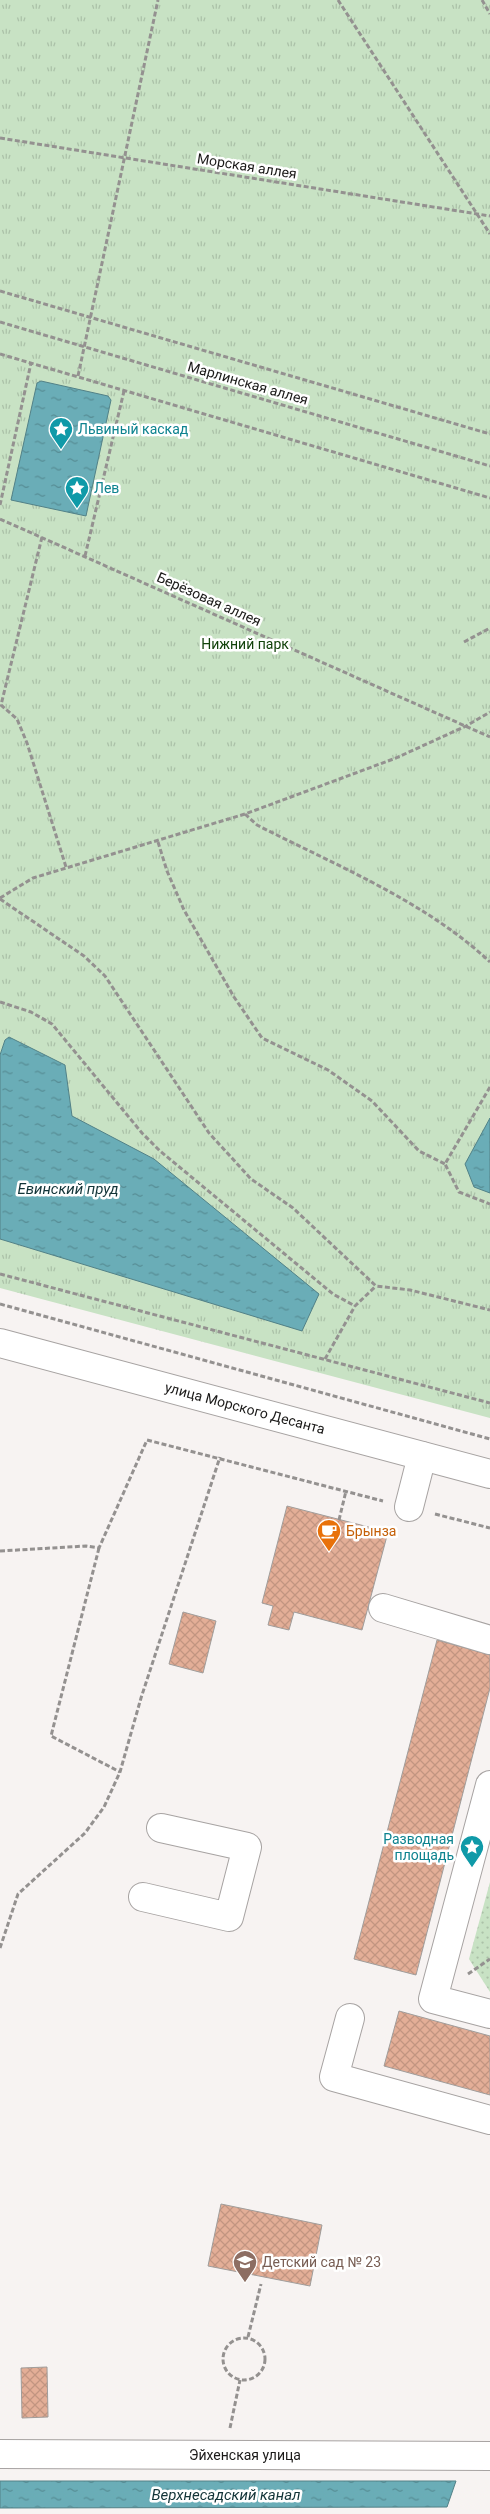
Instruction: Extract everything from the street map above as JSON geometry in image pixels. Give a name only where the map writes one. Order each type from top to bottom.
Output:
[{"type":"street","name":"улица Морского Десанта","points":[[0,1343],[490,1474]]},
{"type":"street","points":[[409,1507],[422,1456]]},
{"type":"street","points":[[383,1608],[490,1640]]},
{"type":"street","points":[[490,1785],[433,1999],[490,2014]]},
{"type":"street","points":[[143,1897],[229,1917],[247,1847],[161,1828]]},
{"type":"street","points":[[350,2018],[334,2077],[490,2120]]},
{"type":"street","name":"Эйхенская улица","points":[[0,2454],[490,2456]]},
{"type":"path","points":[[78,376],[92,316],[123,157],[158,0]]},
{"type":"path","points":[[338,0],[490,234]]},
{"type":"path","points":[[482,0],[490,14]]},
{"type":"path","name":"Морская аллея","points":[[0,138],[490,216]]},
{"type":"path","points":[[0,291],[92,316],[490,434]]},
{"type":"path","name":"Марлинская аллея","points":[[0,322],[490,466]]},
{"type":"path","points":[[0,354],[490,498]]},
{"type":"path","points":[[0,505],[31,363]]},
{"type":"path","points":[[85,556],[124,391]]},
{"type":"path","name":"Берёзовая аллея","points":[[0,518],[490,737]]},
{"type":"path","points":[[42,537],[1,704],[17,719],[27,743],[66,867]]},
{"type":"path","points":[[464,642],[490,628]]},
{"type":"path","points":[[490,712],[466,726],[396,758],[245,814],[158,842],[33,878],[0,898],[84,956],[105,976],[215,1140],[251,1179],[294,1208],[376,1286],[410,1290],[490,1310]]},
{"type":"path","points":[[245,814],[256,825],[380,888],[426,914],[478,950],[490,962]]},
{"type":"path","points":[[158,842],[167,871],[184,910],[234,996],[262,1038],[335,1076],[372,1101],[419,1151],[445,1164],[459,1192],[490,1204]]},
{"type":"path","points":[[0,1002],[31,1012],[52,1024],[142,1134],[160,1151],[333,1294],[355,1306]]},
{"type":"path","points":[[445,1164],[490,1087]]},
{"type":"path","points":[[0,1274],[490,1403]]},
{"type":"path","points":[[325,1359],[355,1306],[376,1286]]},
{"type":"path","points":[[0,1304],[490,1439]]},
{"type":"path","points":[[120,1772],[51,1736],[99,1548],[147,1440],[220,1457],[490,1528]]},
{"type":"path","points":[[0,1948],[18,1894],[85,1833],[104,1807],[120,1772],[141,1698],[220,1457]]},
{"type":"path","points":[[339,1520],[346,1491]]},
{"type":"path","points":[[0,1551],[86,1546],[99,1548]]},
{"type":"path","points":[[473,1970],[490,1959]]},
{"type":"path","points":[[248,2337],[261,2284]]},
{"type":"path","points":[[248,2337],[262,2346],[266,2363],[256,2377],[240,2380],[226,2372],[222,2355],[231,2341],[248,2337]]},
{"type":"path","points":[[230,2432],[240,2380]]},
{"type":"green space","name":"Нижний парк","points":[[0,0],[490,0],[490,1418],[0,1288]]},
{"type":"green space","points":[[490,1882],[490,1992],[469,1959]]},
{"type":"water","name":"Львиный каскад","points":[[41,381],[108,396],[111,400],[86,516],[11,500],[37,383]]},
{"type":"water","name":"Евинский пруд","points":[[9,1037],[65,1065],[72,1116],[154,1159],[319,1294],[302,1331],[0,1239],[0,1055],[5,1040]]},
{"type":"water","points":[[490,1118],[490,1193],[474,1187],[465,1164]]},
{"type":"water","name":"Верхнесадский канал","points":[[0,2481],[456,2481],[447,2507],[0,2508]]},
{"type":"building","name":"Брынза","points":[[287,1506],[388,1532],[362,1630],[294,1612],[289,1630],[268,1625],[273,1606],[262,1603]]},
{"type":"building","points":[[183,1612],[216,1621],[203,1673],[169,1664]]},
{"type":"building","points":[[437,1640],[490,1655],[490,1688],[416,1975],[354,1959]]},
{"type":"building","points":[[399,2011],[490,2036],[490,2095],[384,2066]]},
{"type":"building","points":[[221,2204],[322,2225],[310,2286],[208,2266]]},
{"type":"building","points":[[47,2367],[48,2417],[22,2418],[21,2368]]},
{"type":"place","name":"Львиный каскад","points":[[61,450]]},
{"type":"place","name":"Лев","points":[[77,509]]},
{"type":"place","name":"Брынза","points":[[329,1552]]},
{"type":"place","name":"Разводная площадь","points":[[472,1868]]},
{"type":"place","name":"Детский сад № 23","points":[[245,2283]]}]
